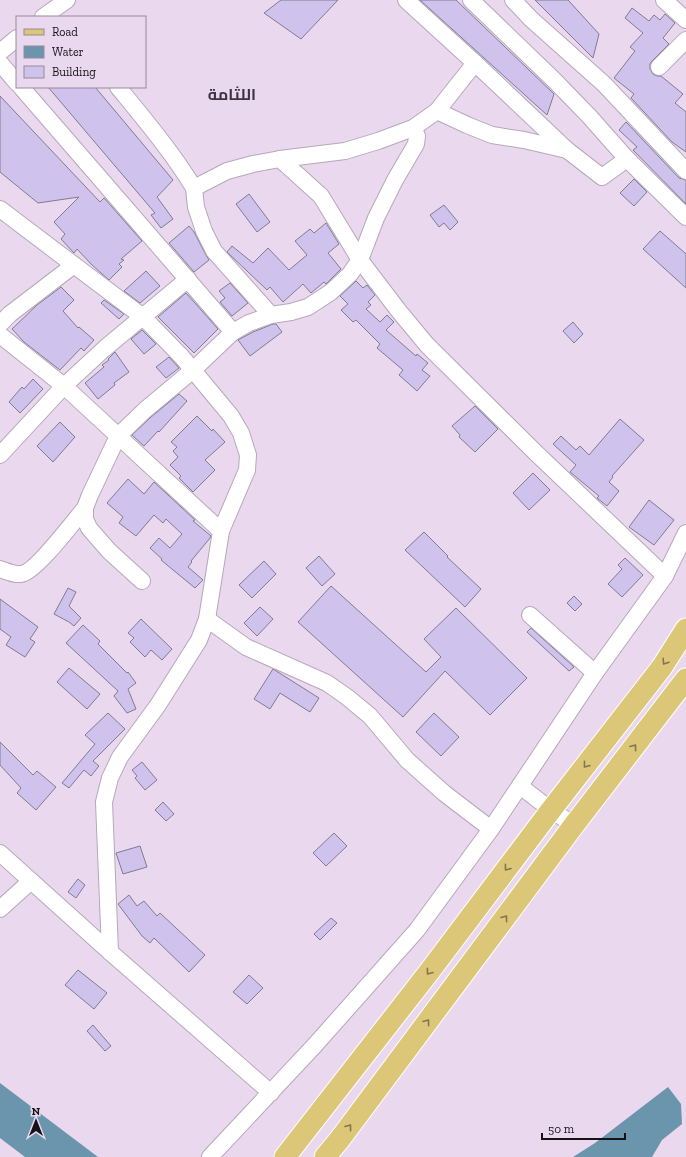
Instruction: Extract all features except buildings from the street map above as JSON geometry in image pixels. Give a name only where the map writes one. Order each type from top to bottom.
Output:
[{"type":"main road","points":[[285,1157],[429,972],[551,810],[662,667],[686,629]]},
{"type":"main road","points":[[325,1157],[574,825],[686,679]]},
{"type":"street","points":[[51,14],[67,0]]},
{"type":"street","points":[[406,0],[567,150],[602,177],[627,159]]},
{"type":"street","points":[[471,0],[554,80],[589,116],[627,159],[686,217]]},
{"type":"street","points":[[513,0],[604,84],[686,171]]},
{"type":"street","points":[[664,0],[686,20]]},
{"type":"street","points":[[0,52],[16,39]]},
{"type":"street","points":[[659,67],[686,40]]},
{"type":"street","points":[[0,63],[16,81]]},
{"type":"street","points":[[194,188],[227,171],[280,159],[345,151],[413,128],[437,111],[475,63]]},
{"type":"street","points":[[22,88],[233,332]]},
{"type":"street","points":[[119,88],[177,160],[194,188],[196,207],[204,231],[214,251],[271,315]]},
{"type":"street","points":[[437,111],[492,135],[524,140],[567,150]]},
{"type":"street","points":[[0,568],[13,574],[21,574],[29,571],[48,552],[85,508],[102,468],[118,436],[145,410],[193,370],[233,332],[249,323],[271,315],[291,312],[308,307],[336,287],[350,274],[360,260],[379,211],[416,144],[417,136],[413,128]]},
{"type":"street","points":[[280,159],[321,196],[360,260],[427,345],[536,453],[665,576]]},
{"type":"street","points":[[0,209],[143,316],[193,370],[231,416],[241,433],[248,455],[247,470],[221,531],[207,620],[199,640],[191,655],[120,757],[110,778],[104,802],[110,952]]},
{"type":"street","points":[[0,324],[10,314],[74,265]]},
{"type":"street","points":[[0,455],[64,386],[104,349],[188,279]]},
{"type":"street","points":[[0,335],[64,386],[221,531]]},
{"type":"street","points":[[85,508],[85,519],[89,528],[109,551],[142,581]]},
{"type":"street","points":[[210,1157],[362,994],[416,930],[491,829],[595,673],[665,576],[686,534]]},
{"type":"street","points":[[530,615],[595,673]]},
{"type":"street","points":[[207,620],[246,647],[327,682],[348,697],[370,716],[407,760],[444,793],[491,829]]},
{"type":"street","points":[[520,786],[551,810],[574,825]]},
{"type":"street","points":[[0,853],[271,1093]]},
{"type":"street","points":[[0,909],[31,881]]},
{"type":"water","points":[[0,1083],[98,1157],[25,1157],[0,1138]]},
{"type":"water","points":[[668,1087],[681,1104],[682,1124],[662,1140],[652,1157],[573,1157],[595,1143]]},
{"type":"district","name":"اللثامة","points":[[232,94]]}]
